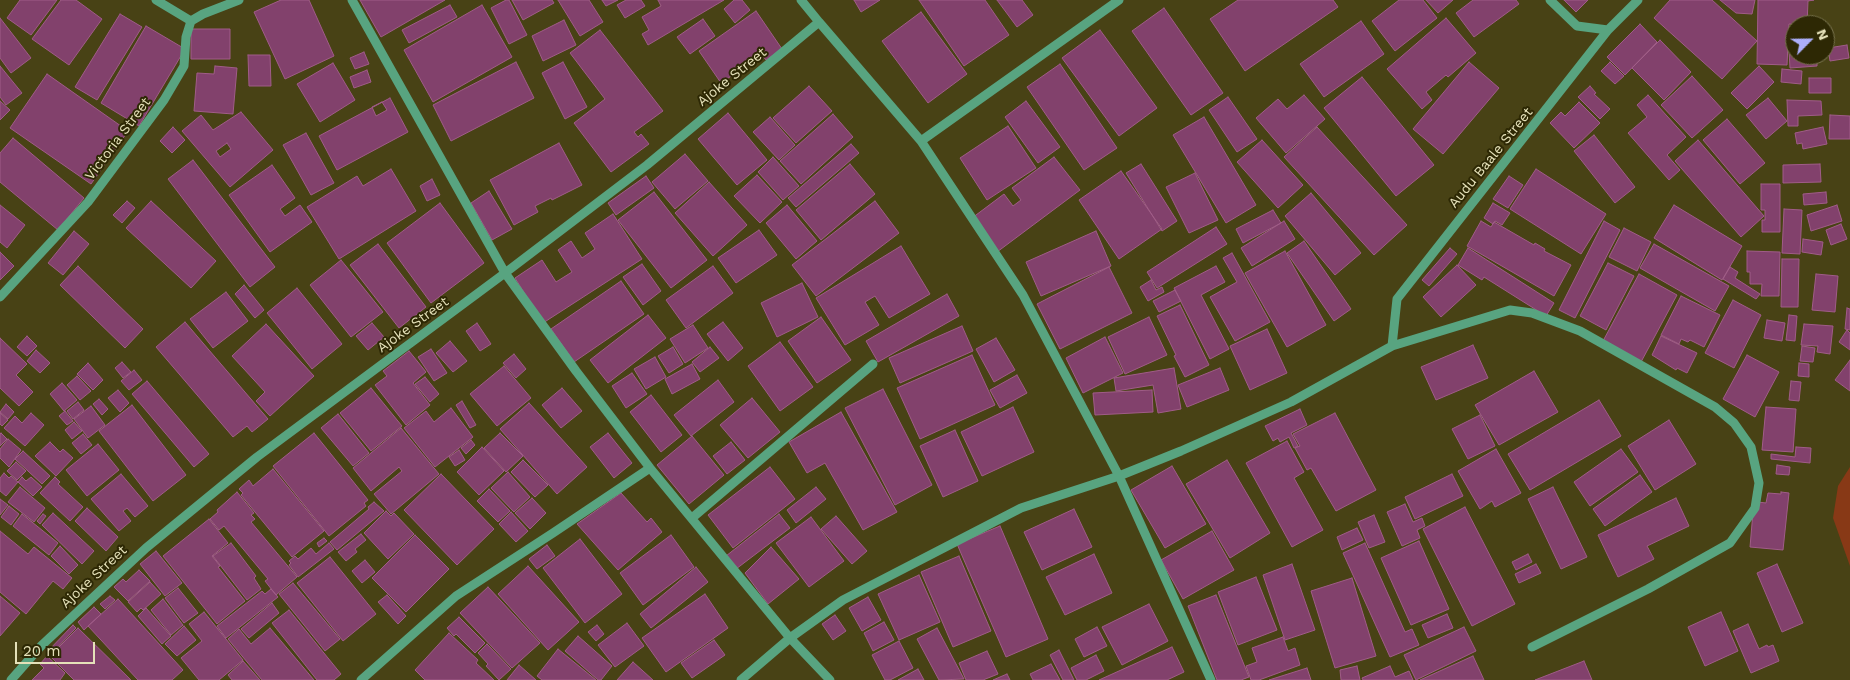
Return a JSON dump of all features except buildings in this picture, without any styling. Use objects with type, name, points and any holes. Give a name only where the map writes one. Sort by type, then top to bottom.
[{"type":"street","points":[[156,0],[192,21],[203,14],[239,0]]},
{"type":"street","points":[[352,0],[506,274],[576,371],[650,468],[790,638],[830,680]]},
{"type":"street","points":[[801,0],[920,141],[1023,295],[1119,476],[1211,680]]},
{"type":"street","points":[[920,141],[1119,0]]},
{"type":"street","points":[[1550,0],[1577,26],[1608,30]]},
{"type":"street","name":"Audu Baale Street","points":[[1392,346],[1398,299],[1608,30],[1638,0]]},
{"type":"street","name":"Victoria Street","points":[[0,297],[88,202],[164,100],[184,66],[186,37],[192,21]]},
{"type":"street","name":"Ajoke Street","points":[[11,680],[42,645],[146,548],[250,463],[506,274],[647,165],[819,22]]},
{"type":"street","points":[[741,680],[790,638],[843,600],[1021,508],[1119,476],[1180,451],[1291,402],[1392,346],[1510,310],[1532,313],[1580,331],[1715,407],[1734,423],[1752,447],[1759,483],[1756,508],[1730,543],[1532,648]]},
{"type":"street","points":[[692,518],[873,364]]},
{"type":"street","points":[[361,680],[456,596],[554,534],[650,468]]},
{"type":"shaded area","points":[[1850,467],[1850,566],[1833,518],[1838,486]]}]
